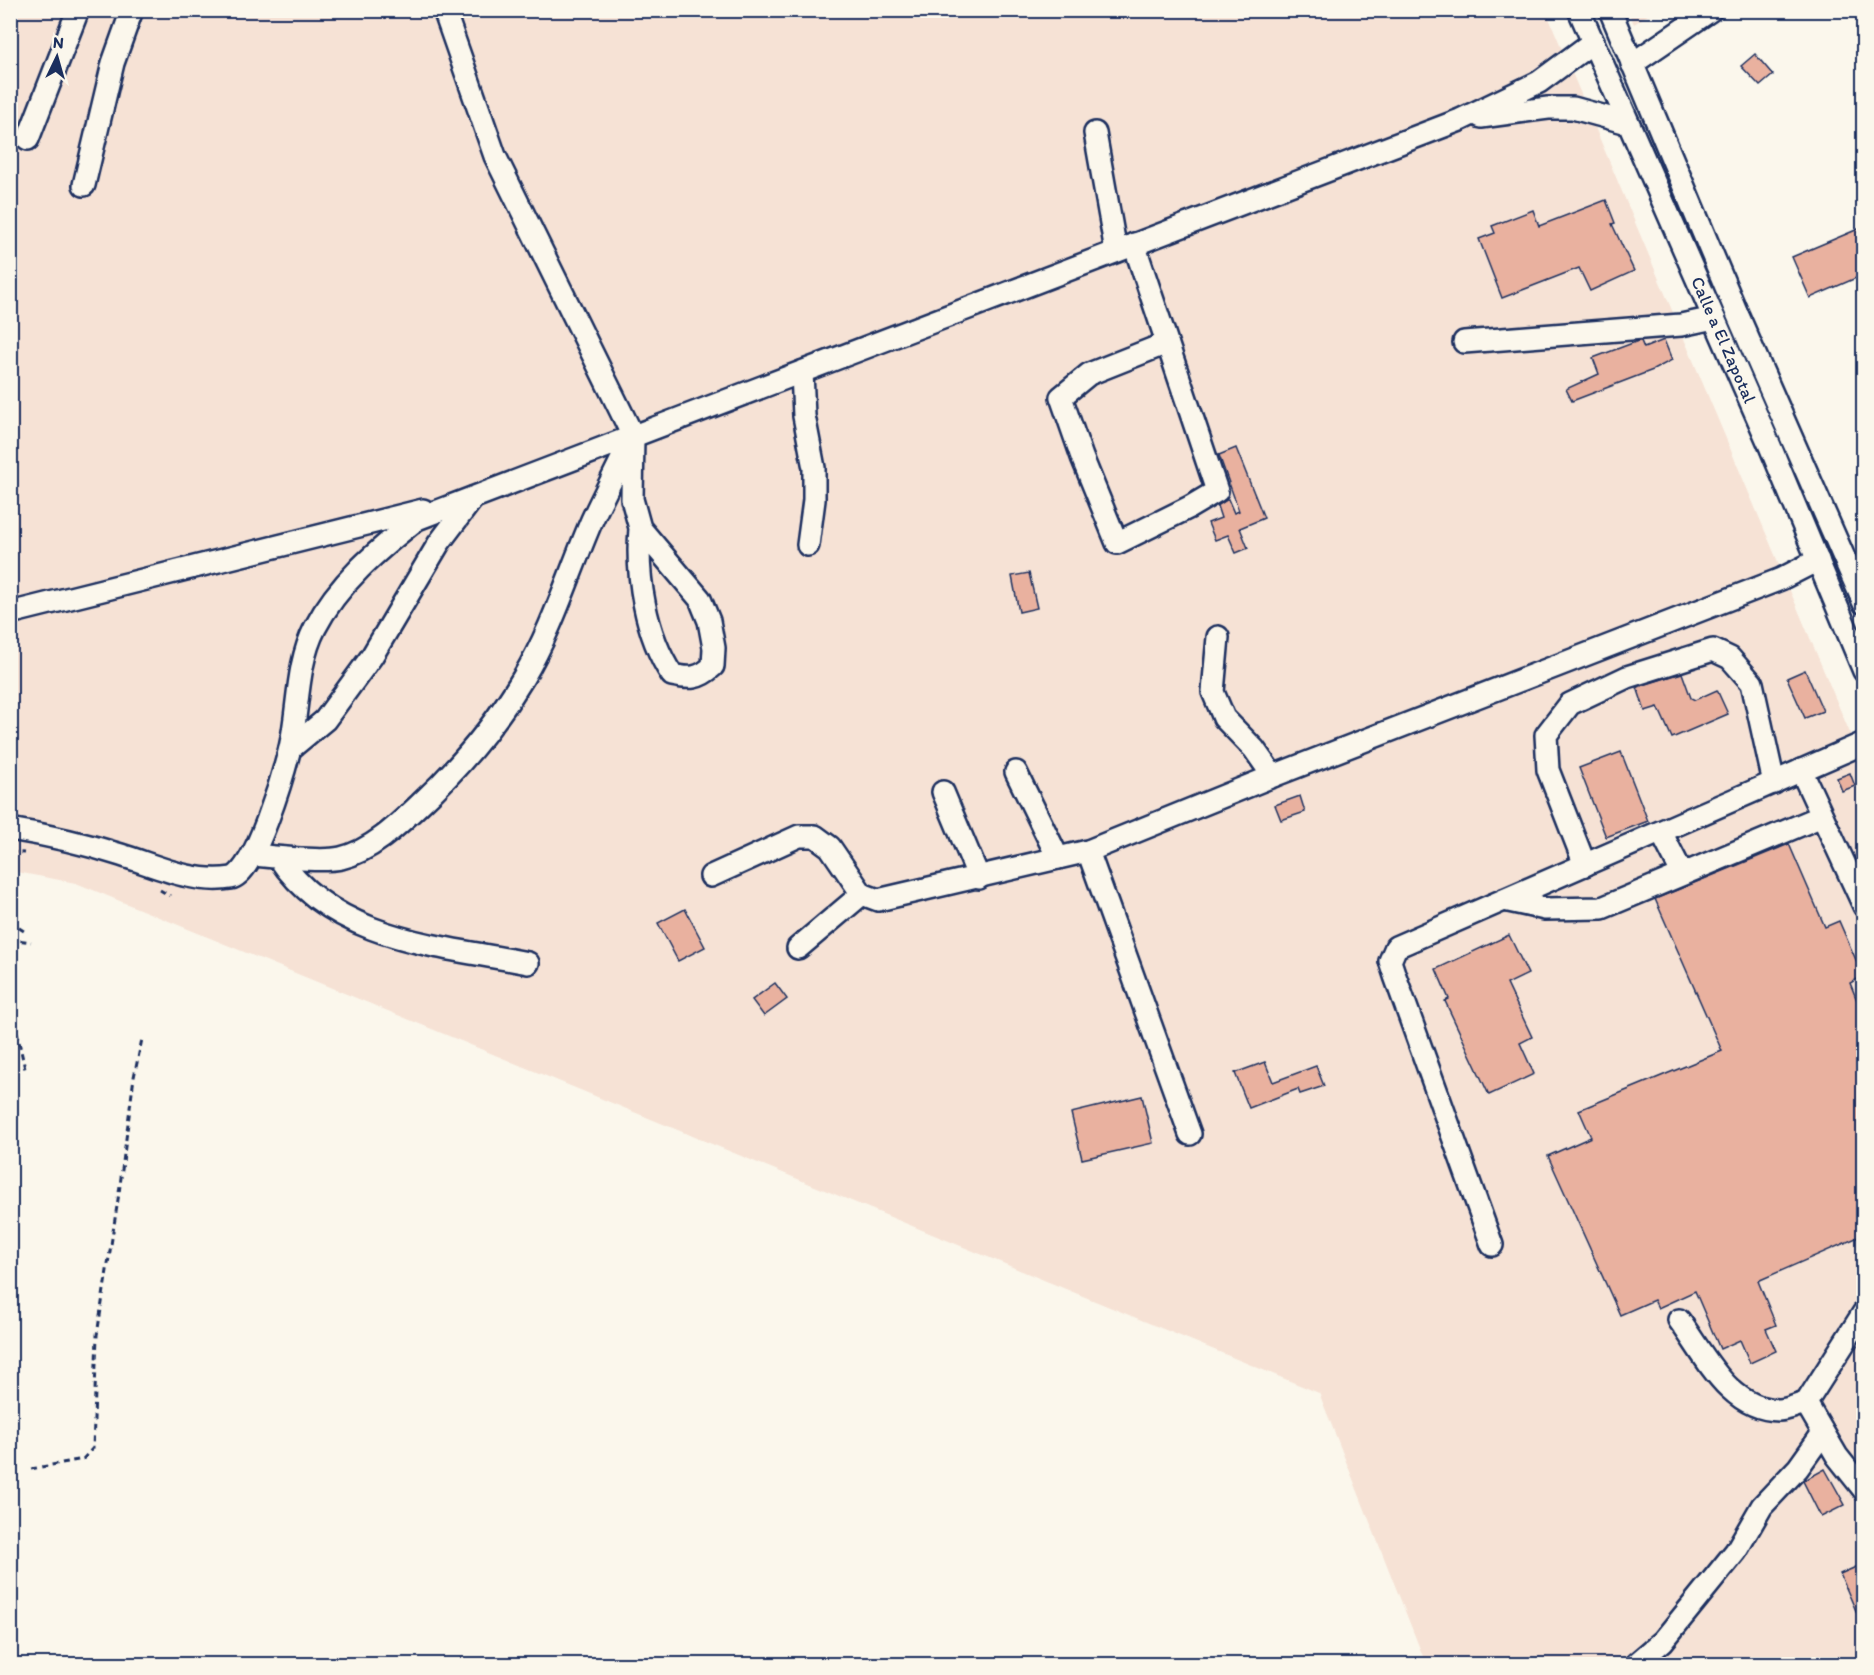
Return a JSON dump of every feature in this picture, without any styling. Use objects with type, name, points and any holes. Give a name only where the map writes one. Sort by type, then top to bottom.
[{"type":"street","points":[[28,139],[78,10]]},
{"type":"street","points":[[84,185],[113,63],[132,10]]},
{"type":"street","points":[[444,10],[495,156],[633,436],[632,500],[640,528],[640,571],[649,626],[659,656],[672,675],[689,679],[702,676],[713,666],[714,648],[709,621],[700,599],[640,528]]},
{"type":"street","name":"Calle a El Zapotal","points":[[1579,10],[1818,560],[1863,671]]},
{"type":"street","name":"Calle a El Zapotal","points":[[1610,10],[1736,311],[1863,603]]},
{"type":"street","points":[[1632,64],[1711,10]]},
{"type":"street","points":[[10,829],[120,854],[176,874],[205,879],[234,878],[241,874],[254,855],[290,749],[304,662],[314,629],[342,587],[375,552],[417,519],[1460,120],[1539,82],[1593,42]]},
{"type":"street","points":[[1460,120],[1548,108],[1593,112],[1628,123]]},
{"type":"street","points":[[1095,133],[1125,248],[1167,343],[1217,491],[1117,543],[1082,457],[1061,397],[1089,374],[1167,343]]},
{"type":"street","points":[[1464,342],[1681,325],[1714,318]]},
{"type":"street","points":[[802,372],[804,416],[814,468],[814,500],[808,545]]},
{"type":"street","points":[[254,855],[279,858],[339,859],[361,850],[392,831],[481,740],[524,678],[560,605],[592,521],[633,436]]},
{"type":"street","points":[[10,613],[473,498]]},
{"type":"street","points":[[290,749],[325,720],[372,656],[439,543],[473,498]]},
{"type":"street","points":[[711,876],[798,836],[815,836],[830,847],[862,894],[878,900],[1088,852],[1273,776],[1781,579],[1818,560]]},
{"type":"street","points":[[1218,637],[1213,692],[1224,718],[1254,749],[1273,776]]},
{"type":"street","points":[[1585,865],[1548,770],[1546,735],[1570,704],[1627,677],[1713,650],[1730,658],[1752,683],[1774,783]]},
{"type":"street","points":[[1492,1245],[1390,961],[1396,947],[1863,743]]},
{"type":"street","points":[[1802,770],[1863,906]]},
{"type":"street","points":[[1016,772],[1058,858]]},
{"type":"street","points":[[943,792],[979,878]]},
{"type":"street","points":[[1504,900],[1545,909],[1602,908],[1822,816]]},
{"type":"street","points":[[1661,832],[1682,873]]},
{"type":"street","points":[[1088,852],[1190,1134]]},
{"type":"street","points":[[279,858],[290,875],[322,904],[357,922],[402,940],[528,963]]},
{"type":"street","points":[[798,948],[862,894]]},
{"type":"street","points":[[1679,1320],[1732,1393],[1754,1406],[1779,1410],[1806,1403],[1863,1312]]},
{"type":"street","points":[[1806,1403],[1837,1456],[1863,1490]]},
{"type":"street","points":[[1636,1665],[1664,1641],[1730,1559],[1762,1506],[1798,1468],[1823,1433]]},
{"type":"path","points":[[10,922],[27,933]]},
{"type":"path","points":[[10,939],[31,942]]},
{"type":"path","points":[[10,1001],[25,1069]]},
{"type":"path","points":[[31,1469],[83,1459],[93,1448],[97,1335],[134,1077],[142,1039]]},
{"type":"shaded area","points":[[10,11],[1546,11],[1863,764],[1863,1664],[1426,1664],[1319,1393],[76,883],[11,871]]},
{"type":"shaded area","points":[[1628,11],[1654,11],[1634,24]]},
{"type":"building","points":[[1755,54],[1773,75],[1760,86],[1741,66]]},
{"type":"building","points":[[1606,200],[1615,223],[1612,224],[1634,271],[1590,291],[1579,268],[1502,298],[1479,239],[1495,233],[1492,226],[1533,210],[1539,226]]},
{"type":"building","points":[[1863,227],[1863,275],[1810,298],[1792,257]]},
{"type":"building","points":[[1664,340],[1672,360],[1653,370],[1572,401],[1566,389],[1599,374],[1593,358],[1638,341],[1641,341],[1644,348]]},
{"type":"building","points":[[1236,448],[1264,518],[1240,528],[1248,548],[1236,553],[1228,535],[1215,540],[1208,523],[1221,518],[1217,506],[1228,499],[1234,513],[1239,511],[1219,455]]},
{"type":"building","points":[[1029,573],[1037,608],[1019,612],[1012,576]]},
{"type":"building","points":[[1805,670],[1823,711],[1805,718],[1787,678]]},
{"type":"building","points":[[1682,673],[1691,698],[1695,700],[1717,690],[1728,714],[1672,738],[1658,707],[1645,711],[1637,687]]},
{"type":"building","points":[[1621,752],[1648,821],[1606,837],[1579,768]]},
{"type":"building","points":[[1850,773],[1855,786],[1842,791],[1837,778]]},
{"type":"building","points":[[1300,796],[1305,812],[1281,820],[1275,805]]},
{"type":"building","points":[[1789,844],[1825,927],[1839,921],[1863,976],[1850,983],[1863,1015],[1863,1235],[1758,1281],[1776,1325],[1766,1329],[1776,1351],[1750,1363],[1740,1340],[1720,1349],[1695,1291],[1658,1308],[1654,1300],[1620,1315],[1548,1156],[1591,1137],[1579,1110],[1722,1051],[1655,899]]},
{"type":"building","points":[[685,909],[705,947],[678,961],[658,923]]},
{"type":"building","points":[[1509,935],[1528,974],[1507,984],[1532,1037],[1520,1043],[1534,1074],[1489,1095],[1445,1001],[1449,999],[1436,969]]},
{"type":"building","points":[[775,983],[787,999],[764,1016],[752,1000]]},
{"type":"building","points":[[1265,1062],[1273,1082],[1316,1066],[1324,1086],[1300,1094],[1298,1089],[1249,1108],[1235,1073]]},
{"type":"building","points":[[1142,1096],[1153,1143],[1082,1159],[1071,1113]]},
{"type":"building","points":[[1825,1469],[1845,1505],[1821,1517],[1803,1481]]},
{"type":"building","points":[[1863,1564],[1863,1627],[1840,1574]]}]
